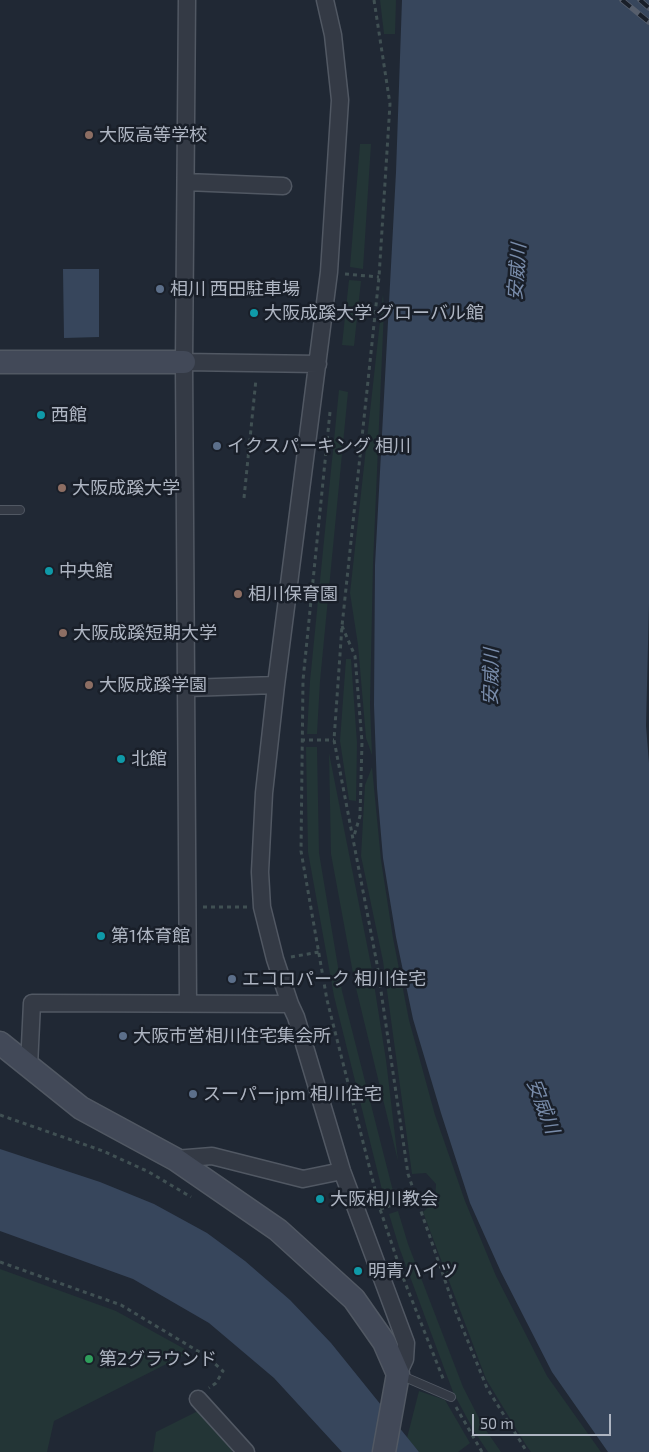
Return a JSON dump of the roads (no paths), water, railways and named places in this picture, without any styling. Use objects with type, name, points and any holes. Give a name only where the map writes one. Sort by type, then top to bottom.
[{"type":"street","points":[[187,0],[184,362],[188,1002]]},
{"type":"street","points":[[325,0],[333,35],[340,100],[329,272],[276,685],[264,793],[260,872],[262,907],[275,959],[296,1017],[342,1170],[406,1343],[405,1359],[398,1374],[391,1403],[384,1452]]},
{"type":"street","points":[[186,182],[283,186]]},
{"type":"street","points":[[0,362],[318,364]]},
{"type":"street","points":[[187,688],[276,685]]},
{"type":"street","points":[[29,1066],[32,1002],[290,1004]]},
{"type":"street","points":[[0,1042],[81,1108],[175,1160],[278,1230],[354,1298],[384,1342],[398,1374]]},
{"type":"street","points":[[175,1160],[212,1156],[303,1179],[342,1170]]},
{"type":"street","points":[[198,1399],[246,1452]]},
{"type":"lane","points":[[0,510],[20,510]]},
{"type":"lane","points":[[398,1374],[451,1398]]},
{"type":"water","name":"安威川","points":[[402,0],[649,0],[649,604],[646,726],[649,763],[649,1452],[608,1452],[552,1372],[501,1272],[470,1203],[441,1113],[413,1019],[396,937],[383,858],[377,788],[374,705],[375,565],[396,172]]},
{"type":"water","points":[[63,269],[99,269],[99,337],[64,338]]},
{"type":"water","points":[[0,1149],[100,1182],[154,1204],[207,1233],[245,1261],[290,1300],[331,1343],[419,1452],[342,1452],[274,1378],[209,1323],[133,1279],[0,1231]]},
{"type":"railway","points":[[622,0],[649,22]]},
{"type":"railway","points":[[640,0],[649,8]]},
{"type":"place","name":"大阪高等学校","points":[[89,135]]},
{"type":"place","name":"相川 西田駐車場","points":[[160,289]]},
{"type":"place","name":"大阪成蹊大学 グローバル館","points":[[254,313]]},
{"type":"place","name":"西館","points":[[41,415]]},
{"type":"place","name":"イクスパーキング 相川","points":[[217,446]]},
{"type":"place","name":"大阪成蹊大学","points":[[62,488]]},
{"type":"place","name":"中央館","points":[[49,571]]},
{"type":"place","name":"相川保育園","points":[[238,594]]},
{"type":"place","name":"大阪成蹊短期大学","points":[[63,633]]},
{"type":"place","name":"大阪成蹊学園","points":[[89,685]]},
{"type":"place","name":"北館","points":[[121,759]]},
{"type":"place","name":"第1体育館","points":[[101,936]]},
{"type":"place","name":"エコロパーク 相川住宅","points":[[232,979]]},
{"type":"place","name":"大阪市営相川住宅集会所","points":[[123,1036]]},
{"type":"place","name":"スーパーjpm 相川住宅","points":[[193,1094]]},
{"type":"place","name":"大阪相川教会","points":[[320,1199]]},
{"type":"place","name":"明青ハイツ","points":[[358,1271]]},
{"type":"place","name":"第2グラウンド","points":[[89,1359]]}]
